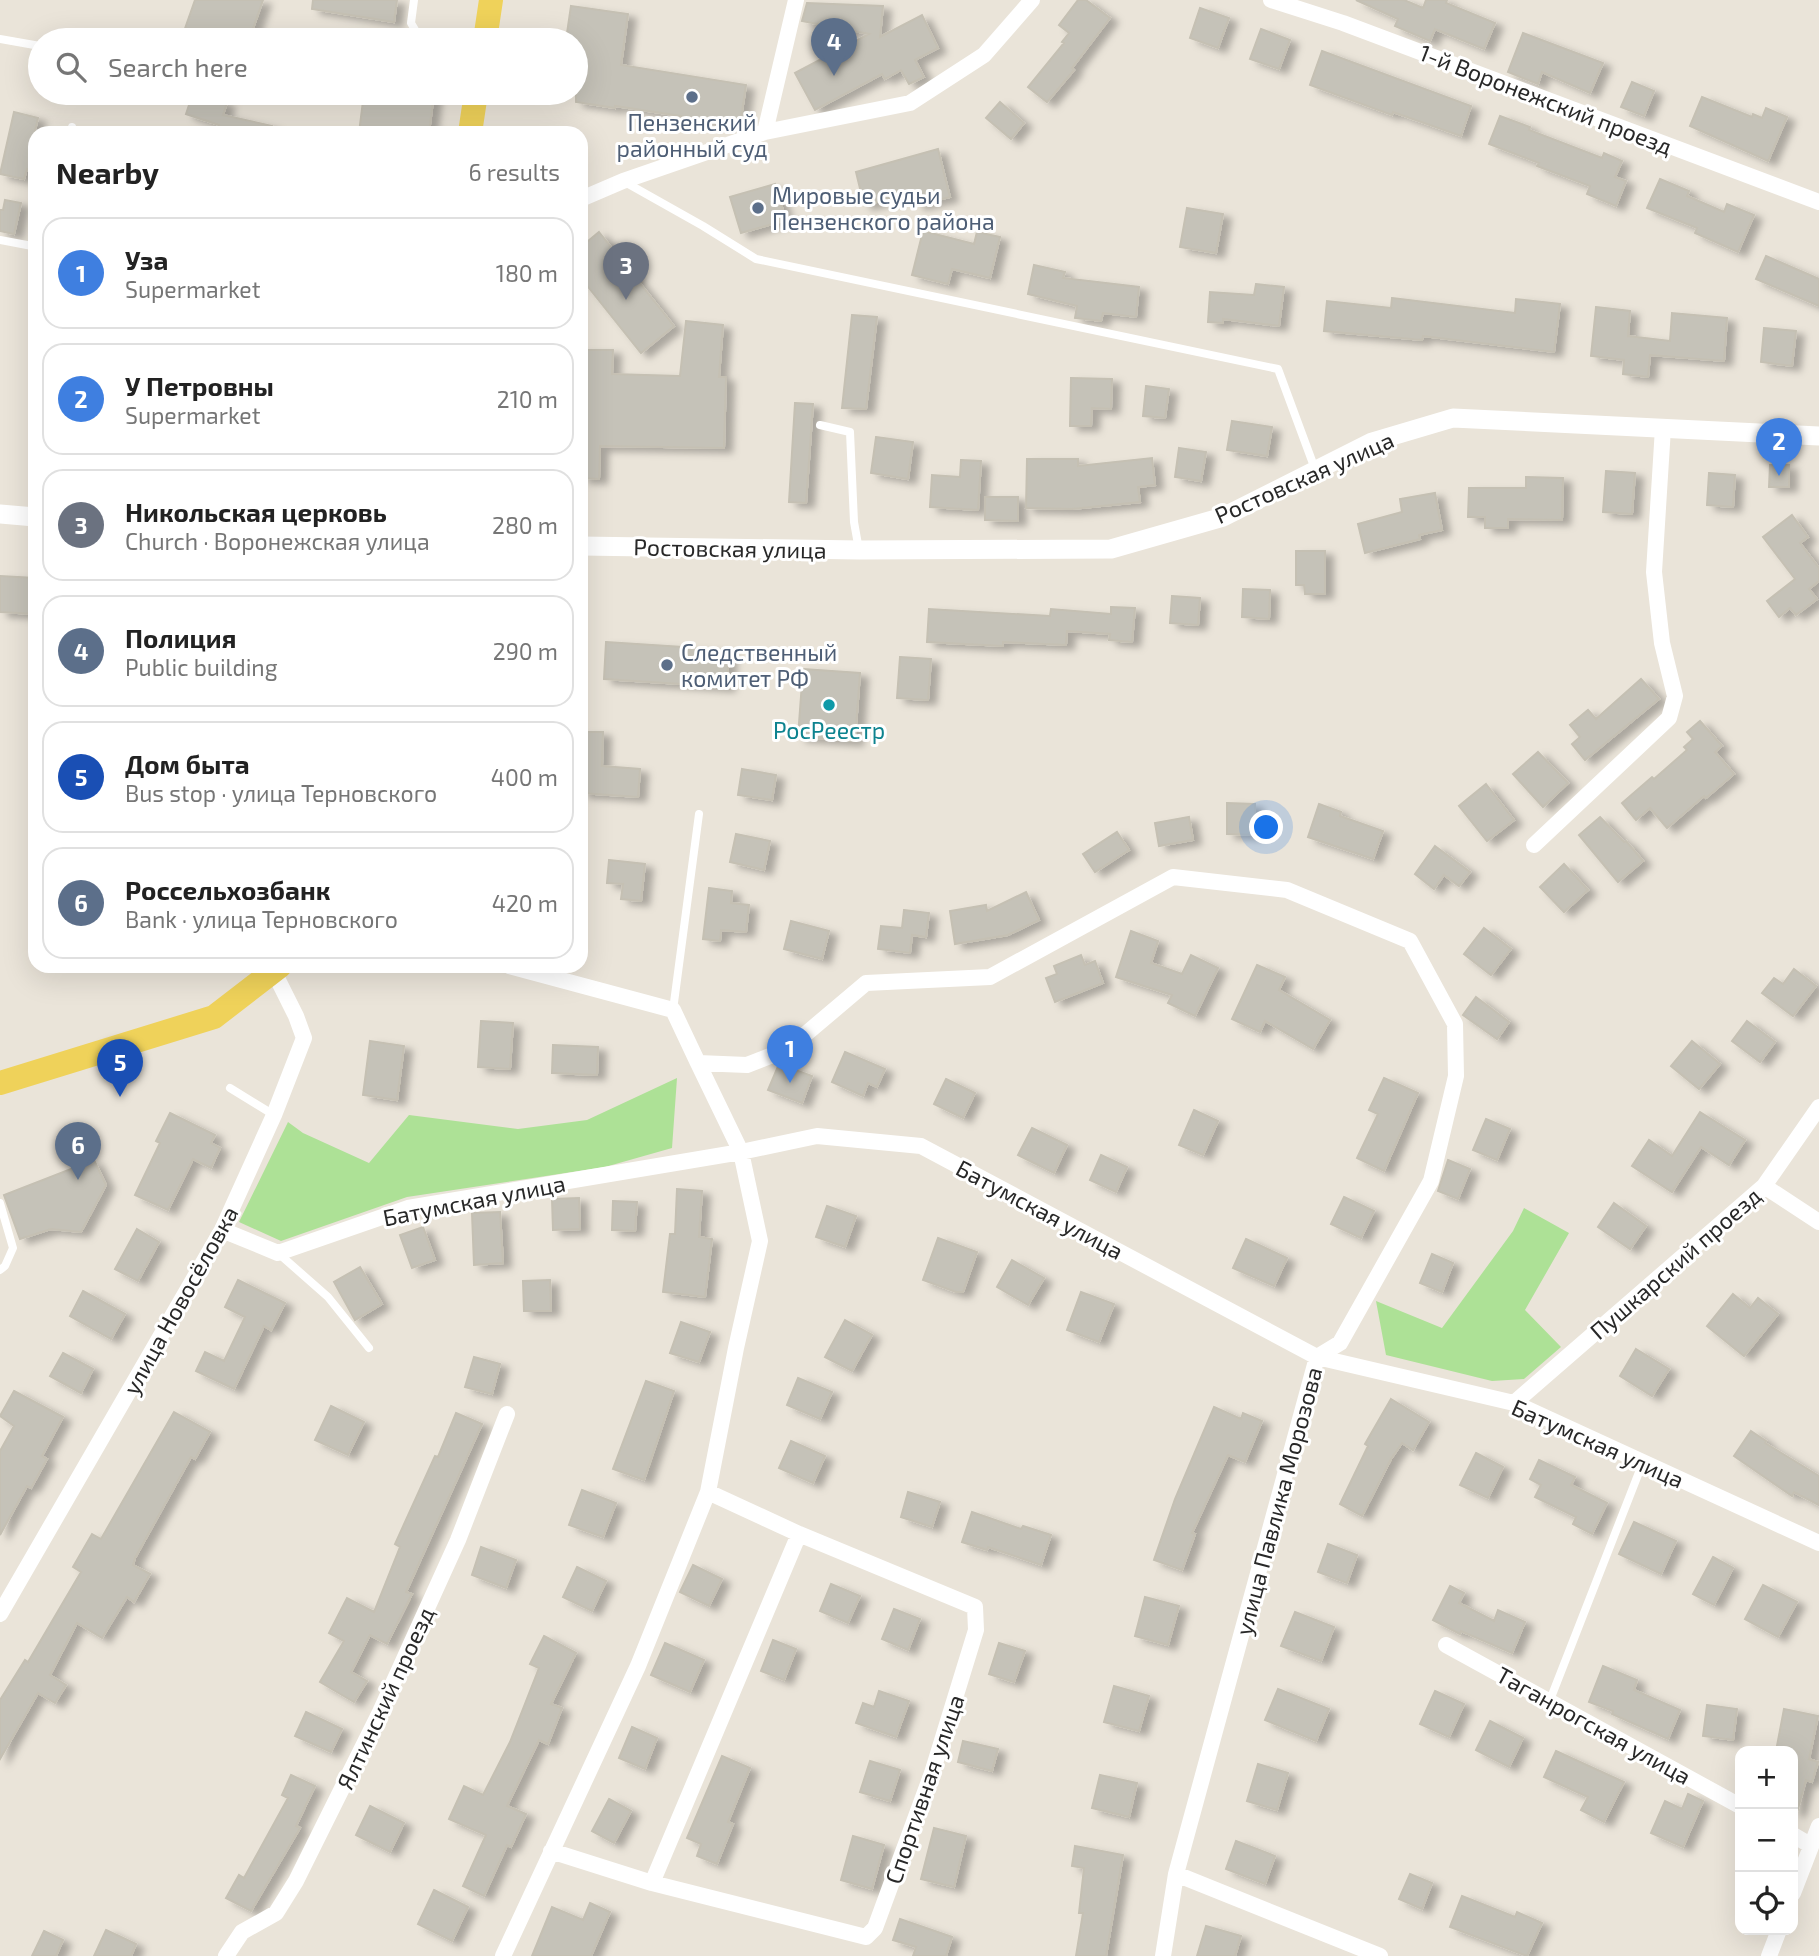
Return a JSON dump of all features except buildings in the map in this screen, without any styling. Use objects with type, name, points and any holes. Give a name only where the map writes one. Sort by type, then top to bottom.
[{"type":"main road","points":[[487,28],[491,0]]},
{"type":"main road","points":[[471,126],[475,105]]},
{"type":"main road","points":[[0,1083],[214,1017],[272,973]]},
{"type":"street","points":[[765,132],[796,0]]},
{"type":"street","points":[[588,196],[623,181],[765,132],[911,103],[984,55],[1032,0]]},
{"type":"street","name":"1-й Воронежский проезд","points":[[1271,0],[1343,23],[1819,202]]},
{"type":"street","name":"Ростовская улица","points":[[588,546],[859,550],[1111,549],[1223,517],[1372,442],[1453,418],[1819,436]]},
{"type":"street","points":[[1534,845],[1669,718],[1675,696],[1662,643],[1654,572],[1663,428]]},
{"type":"street","points":[[0,514],[28,516]]},
{"type":"street","name":"улица Павлика Морозова","points":[[698,1063],[747,1065],[788,1049],[866,983],[990,977],[1173,877],[1287,890],[1410,941],[1455,1024],[1456,1076],[1431,1181],[1340,1343],[1317,1357],[1176,1874],[1163,1956]]},
{"type":"street","name":"улица Новосёловка","points":[[0,1615],[222,1230],[274,1115],[303,1038],[279,973]]},
{"type":"street","points":[[503,1956],[638,1666],[708,1492],[760,1241],[741,1152],[673,1010],[535,973]]},
{"type":"street","name":"Пушкарский проезд","points":[[1514,1403],[1764,1186],[1819,1107]]},
{"type":"street","name":"Батумская улица","points":[[278,1253],[408,1208],[741,1152],[817,1136],[921,1146],[1317,1357],[1514,1403],[1819,1544]]},
{"type":"street","points":[[1764,1186],[1819,1222]]},
{"type":"street","points":[[222,1230],[278,1253]]},
{"type":"street","name":"Ялтинский проезд","points":[[226,1956],[242,1932],[276,1913],[296,1881],[380,1712],[458,1540],[507,1414]]},
{"type":"street","name":"Спортивная улица","points":[[551,1851],[652,1883],[866,1937],[875,1928],[932,1773],[976,1630],[975,1607],[799,1534],[708,1492]]},
{"type":"street","points":[[652,1883],[799,1534]]},
{"type":"street","name":"Таганрогская улица","points":[[1446,1645],[1735,1803]]},
{"type":"street","points":[[1798,1880],[1819,1826]]},
{"type":"street","points":[[1798,1838],[1811,1845]]},
{"type":"street","points":[[1176,1874],[1380,1956]]},
{"type":"street","points":[[1769,1956],[1777,1935]]},
{"type":"lane","points":[[414,0],[411,23],[414,28]]},
{"type":"lane","points":[[0,39],[28,44]]},
{"type":"lane","points":[[623,181],[756,259],[1278,369],[1315,469]]},
{"type":"lane","points":[[0,240],[28,245]]},
{"type":"lane","points":[[820,425],[850,432],[854,522],[859,550]]},
{"type":"lane","points":[[673,1010],[699,814]]},
{"type":"lane","points":[[230,1088],[274,1115]]},
{"type":"lane","points":[[0,1203],[13,1248],[5,1266],[0,1270]]},
{"type":"lane","points":[[278,1253],[328,1297],[369,1348]]},
{"type":"lane","points":[[1550,1700],[1643,1462]]},
{"type":"green space","points":[[677,1078],[672,1148],[605,1167],[407,1197],[281,1241],[239,1222],[288,1122],[303,1133],[369,1163],[409,1115],[518,1129],[587,1120]]},
{"type":"green space","points":[[1524,1208],[1569,1233],[1525,1310],[1561,1347],[1524,1379],[1492,1381],[1386,1355],[1376,1301],[1442,1328],[1513,1231]]},
{"type":"place","name":"Полиция","points":[[834,76]]},
{"type":"place","name":"Пензенский районный суд","points":[[692,97]]},
{"type":"place","name":"Мировые судьи Пензенского района","points":[[758,208]]},
{"type":"place","name":"Никольская церковь","points":[[626,300]]},
{"type":"place","name":"У Петровны","points":[[1779,476]]},
{"type":"place","name":"Следственный комитет РФ","points":[[667,665]]},
{"type":"place","name":"РосРеестр","points":[[829,705]]},
{"type":"place","name":"Уза","points":[[790,1083]]},
{"type":"place","name":"Дом быта","points":[[120,1097]]},
{"type":"place","name":"Россельхозбанк","points":[[78,1180]]}]
